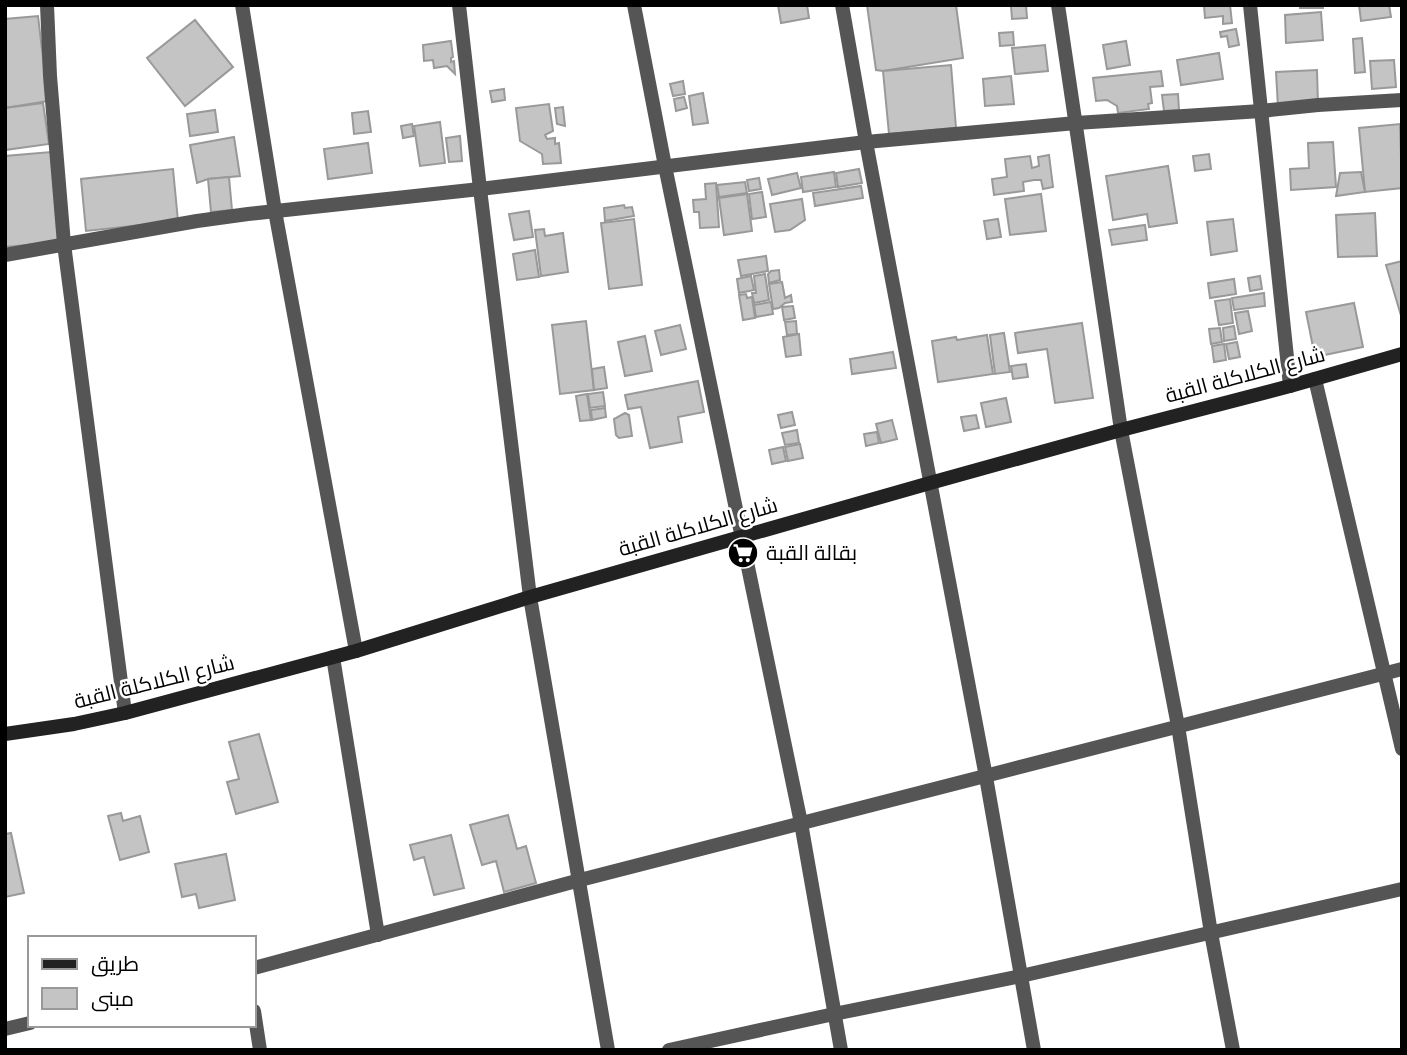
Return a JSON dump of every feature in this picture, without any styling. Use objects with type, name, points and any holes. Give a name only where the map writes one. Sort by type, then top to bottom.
[{"type":"street","points":[[47,5],[64,244],[125,713]]},
{"type":"street","points":[[242,5],[275,211],[356,651]]},
{"type":"street","points":[[459,5],[530,597],[608,1050]]},
{"type":"street","points":[[634,5],[801,823],[841,1050]]},
{"type":"street","points":[[842,5],[986,777],[1034,1050]]},
{"type":"street","points":[[1058,5],[1121,430],[1178,726],[1211,933],[1233,1050]]},
{"type":"street","points":[[1250,5],[1290,386]]},
{"type":"street","points":[[5,255],[197,221],[866,142],[1076,123],[1402,100]]},
{"type":"street","name":"شارع الكلاكلة القبة","points":[[5,734],[125,713],[334,657],[530,597],[930,483],[1402,354]]},
{"type":"street","points":[[1315,379],[1402,749]]},
{"type":"street","points":[[334,657],[378,935]]},
{"type":"street","points":[[256,967],[580,880],[1402,669]]},
{"type":"street","points":[[669,1050],[1021,976],[1402,889]]},
{"type":"street","points":[[5,1029],[28,1023]]},
{"type":"street","points":[[256,1024],[260,1050]]},
{"type":"building","points":[[778,5],[807,5],[809,18],[781,23]]},
{"type":"building","points":[[867,5],[956,5],[963,58],[876,70]]},
{"type":"building","points":[[1026,5],[1027,18],[1012,19],[1011,6]]},
{"type":"building","points":[[1204,5],[1230,5],[1232,23],[1223,24],[1223,16],[1205,18]]},
{"type":"building","points":[[1300,5],[1323,5],[1323,8],[1300,8]]},
{"type":"building","points":[[1359,5],[1389,5],[1391,17],[1361,21]]},
{"type":"building","points":[[1321,12],[1323,40],[1286,43],[1285,15]]},
{"type":"building","points":[[38,16],[48,101],[5,108],[5,19]]},
{"type":"building","points":[[195,20],[233,67],[185,106],[147,58]]},
{"type":"building","points":[[1236,29],[1239,45],[1229,47],[1227,36],[1221,37],[1220,32]]},
{"type":"building","points":[[1013,32],[1014,45],[1000,46],[999,33]]},
{"type":"building","points":[[1362,38],[1365,72],[1355,73],[1353,39]]},
{"type":"building","points":[[451,41],[451,62],[454,61],[455,74],[447,66],[434,68],[433,60],[424,61],[423,45]]},
{"type":"building","points":[[1126,41],[1130,65],[1107,69],[1103,45]]},
{"type":"building","points":[[1045,45],[1048,71],[1015,74],[1012,48]]},
{"type":"building","points":[[1219,53],[1223,79],[1181,85],[1177,60]]},
{"type":"building","points":[[1394,60],[1396,87],[1372,89],[1370,61]]},
{"type":"building","points":[[951,65],[956,128],[889,134],[883,71]]},
{"type":"building","points":[[1317,70],[1318,105],[1278,107],[1276,72]]},
{"type":"building","points":[[1161,71],[1163,86],[1150,87],[1152,103],[1148,104],[1149,109],[1118,113],[1117,106],[1107,100],[1096,101],[1093,78]]},
{"type":"building","points":[[1011,76],[1014,104],[985,106],[983,79]]},
{"type":"building","points":[[683,81],[685,94],[673,96],[670,84]]},
{"type":"building","points":[[504,89],[505,100],[492,102],[490,91]]},
{"type":"building","points":[[703,93],[708,123],[693,125],[689,96]]},
{"type":"building","points":[[1178,94],[1179,110],[1164,111],[1162,95]]},
{"type":"building","points":[[684,97],[687,108],[676,111],[674,99]]},
{"type":"building","points":[[43,103],[49,144],[5,150],[5,108]]},
{"type":"building","points":[[549,104],[553,131],[545,135],[547,139],[555,138],[555,144],[559,143],[561,163],[543,164],[542,154],[520,141],[516,108]]},
{"type":"building","points":[[563,107],[565,126],[557,124],[555,108]]},
{"type":"building","points":[[215,110],[218,132],[190,136],[187,114]]},
{"type":"building","points":[[368,111],[371,132],[354,134],[352,113]]},
{"type":"building","points":[[440,122],[445,163],[420,166],[414,126]]},
{"type":"building","points":[[412,124],[414,136],[403,138],[401,126]]},
{"type":"building","points":[[1400,124],[1402,188],[1365,192],[1359,128]]},
{"type":"building","points":[[460,136],[462,161],[449,162],[446,138]]},
{"type":"building","points":[[234,137],[240,176],[208,179],[197,183],[190,145]]},
{"type":"building","points":[[1333,142],[1336,187],[1291,190],[1290,169],[1309,168],[1308,143]]},
{"type":"building","points":[[368,143],[372,173],[328,179],[324,149]]},
{"type":"building","points":[[51,152],[59,242],[5,247],[5,156]]},
{"type":"building","points":[[1209,154],[1211,169],[1195,171],[1193,156]]},
{"type":"building","points":[[1049,155],[1053,187],[1043,189],[1041,180],[1034,180],[1023,182],[1024,191],[994,195],[992,179],[1007,177],[1005,159],[1030,156],[1032,168],[1039,166],[1038,157]]},
{"type":"building","points":[[1168,166],[1177,223],[1149,227],[1147,214],[1113,220],[1106,176]]},
{"type":"building","points":[[173,169],[178,221],[86,231],[81,179]]},
{"type":"building","points":[[859,169],[862,183],[838,187],[836,173]]},
{"type":"building","points":[[834,172],[836,187],[803,192],[801,177]]},
{"type":"building","points":[[1361,172],[1365,192],[1336,196],[1340,173]]},
{"type":"building","points":[[797,173],[801,188],[772,195],[768,179]]},
{"type":"building","points":[[229,177],[232,210],[211,212],[208,179]]},
{"type":"building","points":[[759,178],[761,189],[749,191],[747,180]]},
{"type":"building","points":[[745,182],[747,193],[719,197],[717,185]]},
{"type":"building","points":[[716,183],[719,227],[700,228],[699,212],[694,212],[693,200],[706,199],[705,184]]},
{"type":"building","points":[[861,186],[863,198],[815,206],[813,193]]},
{"type":"building","points":[[762,192],[766,217],[752,219],[749,194]]},
{"type":"building","points":[[747,194],[752,231],[724,235],[719,198]]},
{"type":"building","points":[[1041,194],[1046,231],[1010,235],[1005,199]]},
{"type":"building","points":[[802,199],[805,220],[790,230],[775,232],[770,204]]},
{"type":"building","points":[[624,205],[625,208],[632,207],[634,216],[605,221],[604,208]]},
{"type":"building","points":[[529,211],[533,237],[514,240],[509,214]]},
{"type":"building","points":[[1375,213],[1377,256],[1338,257],[1336,215]]},
{"type":"building","points":[[634,219],[642,285],[609,289],[601,223]]},
{"type":"building","points":[[998,219],[1001,237],[987,239],[984,221]]},
{"type":"building","points":[[1233,219],[1237,251],[1211,255],[1207,222]]},
{"type":"building","points":[[1145,225],[1147,240],[1112,245],[1109,230]]},
{"type":"building","points":[[544,229],[545,236],[563,233],[568,272],[541,276],[535,230]]},
{"type":"building","points":[[535,250],[539,277],[517,280],[513,254]]},
{"type":"building","points":[[766,256],[768,271],[741,276],[738,260]]},
{"type":"building","points":[[1402,261],[1402,319],[1386,265]]},
{"type":"building","points":[[779,270],[780,280],[769,283],[768,274]]},
{"type":"building","points":[[765,274],[769,300],[754,303],[754,276]]},
{"type":"building","points":[[751,276],[754,290],[739,293],[737,279]]},
{"type":"building","points":[[1260,276],[1262,289],[1250,291],[1248,278]]},
{"type":"building","points":[[1234,279],[1236,294],[1210,298],[1208,283]]},
{"type":"building","points":[[782,282],[785,298],[791,295],[792,302],[773,309],[769,284]]},
{"type":"building","points":[[1264,293],[1265,306],[1234,310],[1232,298]]},
{"type":"building","points":[[746,294],[747,298],[752,297],[755,318],[743,320],[739,295]]},
{"type":"building","points":[[1230,299],[1233,323],[1219,325],[1215,301]]},
{"type":"building","points":[[771,302],[773,314],[756,317],[754,305]]},
{"type":"building","points":[[1354,303],[1363,347],[1315,357],[1306,312]]},
{"type":"building","points":[[793,306],[795,318],[784,320],[782,307]]},
{"type":"building","points":[[1248,311],[1252,331],[1239,334],[1235,313]]},
{"type":"building","points":[[586,321],[594,390],[560,394],[552,325]]},
{"type":"building","points":[[796,321],[797,334],[787,335],[785,322]]},
{"type":"building","points":[[1082,323],[1093,398],[1055,403],[1047,349],[1018,353],[1015,333]]},
{"type":"building","points":[[680,325],[686,349],[661,355],[655,331]]},
{"type":"building","points":[[1234,326],[1236,339],[1224,341],[1223,328]]},
{"type":"building","points":[[1220,328],[1222,342],[1211,344],[1209,329]]},
{"type":"building","points":[[1004,333],[1010,372],[995,374],[990,335]]},
{"type":"building","points":[[799,334],[801,355],[786,357],[783,337]]},
{"type":"building","points":[[987,335],[993,374],[938,382],[932,341]]},
{"type":"building","points":[[645,336],[652,371],[625,376],[618,342]]},
{"type":"building","points":[[1237,342],[1240,357],[1229,359],[1226,344]]},
{"type":"building","points":[[1224,344],[1226,360],[1214,362],[1212,346]]},
{"type":"building","points":[[893,352],[896,368],[852,374],[850,359]]},
{"type":"building","points":[[1026,364],[1028,377],[1013,379],[1011,366]]},
{"type":"building","points":[[604,367],[607,388],[594,390],[592,369]]},
{"type":"building","points":[[698,381],[704,412],[678,417],[682,442],[650,448],[641,407],[628,409],[625,395]]},
{"type":"building","points":[[603,392],[605,406],[590,408],[588,394]]},
{"type":"building","points":[[587,394],[591,420],[580,421],[576,396]]},
{"type":"building","points":[[1006,398],[1011,422],[986,427],[981,403]]},
{"type":"building","points":[[605,408],[606,417],[592,420],[591,410]]},
{"type":"building","points":[[792,412],[795,425],[781,428],[778,415]]},
{"type":"building","points":[[625,413],[629,415],[632,436],[619,438],[616,435],[614,419]]},
{"type":"building","points":[[976,415],[979,428],[964,431],[961,417]]},
{"type":"building","points":[[892,420],[897,439],[881,443],[876,424]]},
{"type":"building","points":[[797,430],[799,443],[785,445],[782,433]]},
{"type":"building","points":[[877,432],[879,443],[866,446],[864,434]]},
{"type":"building","points":[[800,444],[803,458],[788,461],[785,447]]},
{"type":"building","points":[[783,447],[786,461],[772,464],[769,450]]},
{"type":"building","points":[[259,734],[278,802],[236,814],[227,782],[239,779],[229,742]]},
{"type":"building","points":[[121,813],[123,821],[140,816],[149,852],[120,860],[108,816]]},
{"type":"building","points":[[508,815],[517,849],[526,846],[536,883],[504,892],[496,861],[482,865],[470,825]]},
{"type":"building","points":[[11,833],[24,893],[5,897],[5,834]]},
{"type":"building","points":[[451,835],[464,888],[434,895],[424,857],[414,860],[410,845]]},
{"type":"building","points":[[226,854],[235,900],[199,908],[196,894],[182,897],[175,864]]},
{"type":"place","name":"بقالة القبة","points":[[743,553]]}]
